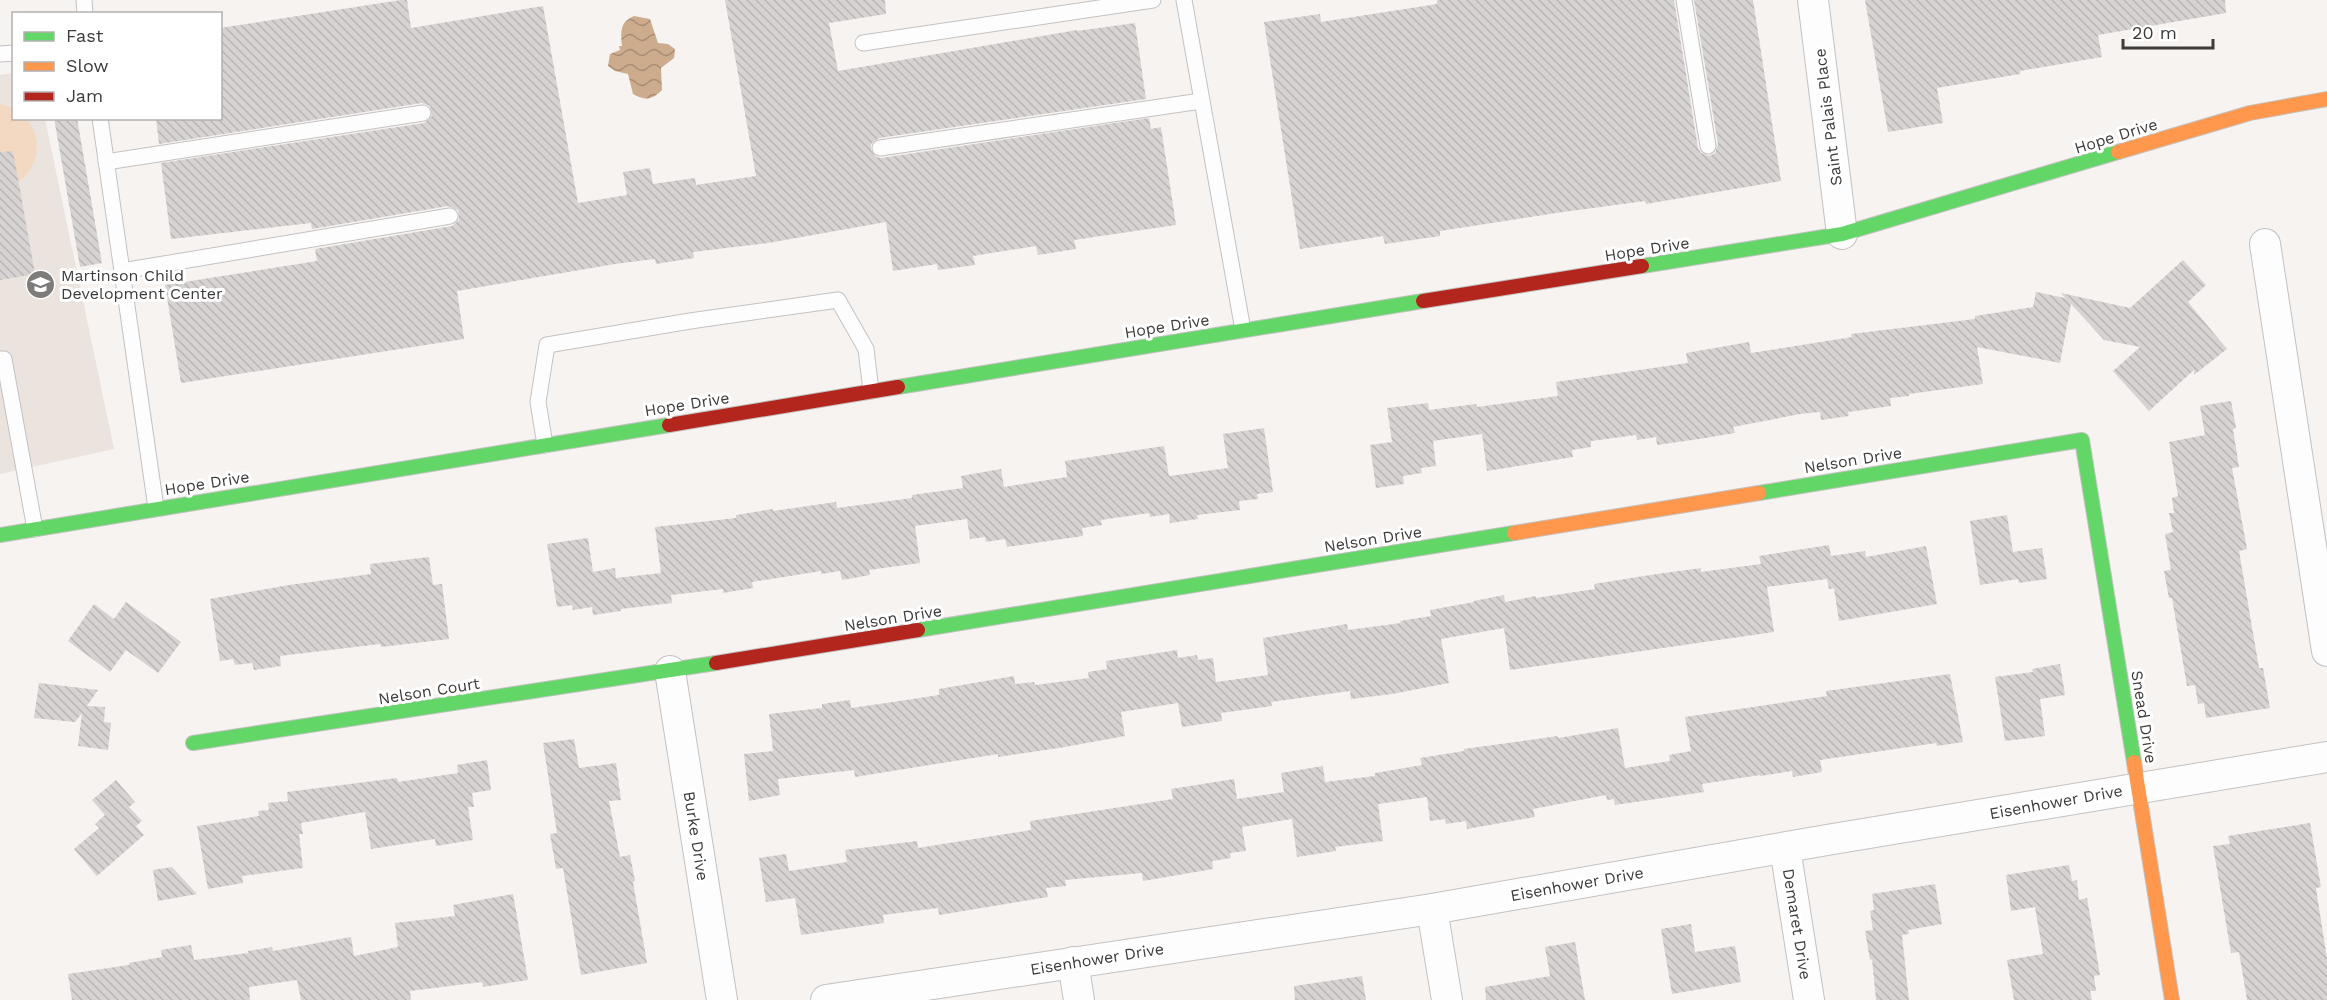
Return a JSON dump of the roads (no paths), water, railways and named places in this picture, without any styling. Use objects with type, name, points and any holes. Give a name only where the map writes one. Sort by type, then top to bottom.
[{"type":"street","name":"Saint Palais Place","points":[[1813,0],[1842,234]]},
{"type":"street","name":"Hope Drive","points":[[0,535],[545,444],[1842,234],[2250,113],[2327,99]]},
{"type":"street","points":[[2265,244],[2327,651]]},
{"type":"street","name":"Nelson Drive","points":[[670,671],[2082,440]]},
{"type":"street","name":"Snead Drive","points":[[2082,440],[2172,1000]]},
{"type":"street","name":"Nelson Court","points":[[194,743],[670,671]]},
{"type":"street","name":"Burke Drive","points":[[670,671],[722,1000]]},
{"type":"street","name":"Eisenhower Drive","points":[[826,1000],[1432,909],[2327,757]]},
{"type":"street","name":"Demaret Drive","points":[[1785,848],[1809,1000]]},
{"type":"street","points":[[1432,909],[1447,1000]]},
{"type":"street","points":[[1073,962],[1079,1000]]},
{"type":"lane","points":[[863,43],[1153,0]]},
{"type":"lane","points":[[1184,0],[1243,330]]},
{"type":"lane","points":[[1684,0],[1708,146]]},
{"type":"lane","points":[[880,148],[1201,101]]},
{"type":"lane","points":[[106,162],[423,113]]},
{"type":"lane","points":[[100,120],[156,508]]},
{"type":"lane","points":[[122,271],[450,216]]},
{"type":"lane","points":[[545,444],[538,402],[547,345],[690,321],[838,300],[866,349],[871,391]]},
{"type":"lane","points":[[0,359],[4,358],[35,529]]},
{"type":"water","points":[[634,16],[650,19],[658,43],[668,44],[675,49],[674,58],[661,68],[662,90],[648,98],[641,98],[633,94],[628,74],[615,71],[608,66],[610,54],[620,50],[619,46],[622,46],[623,25]]},
{"type":"place","name":"Martinson Child Development Center","points":[[40,284]]}]
